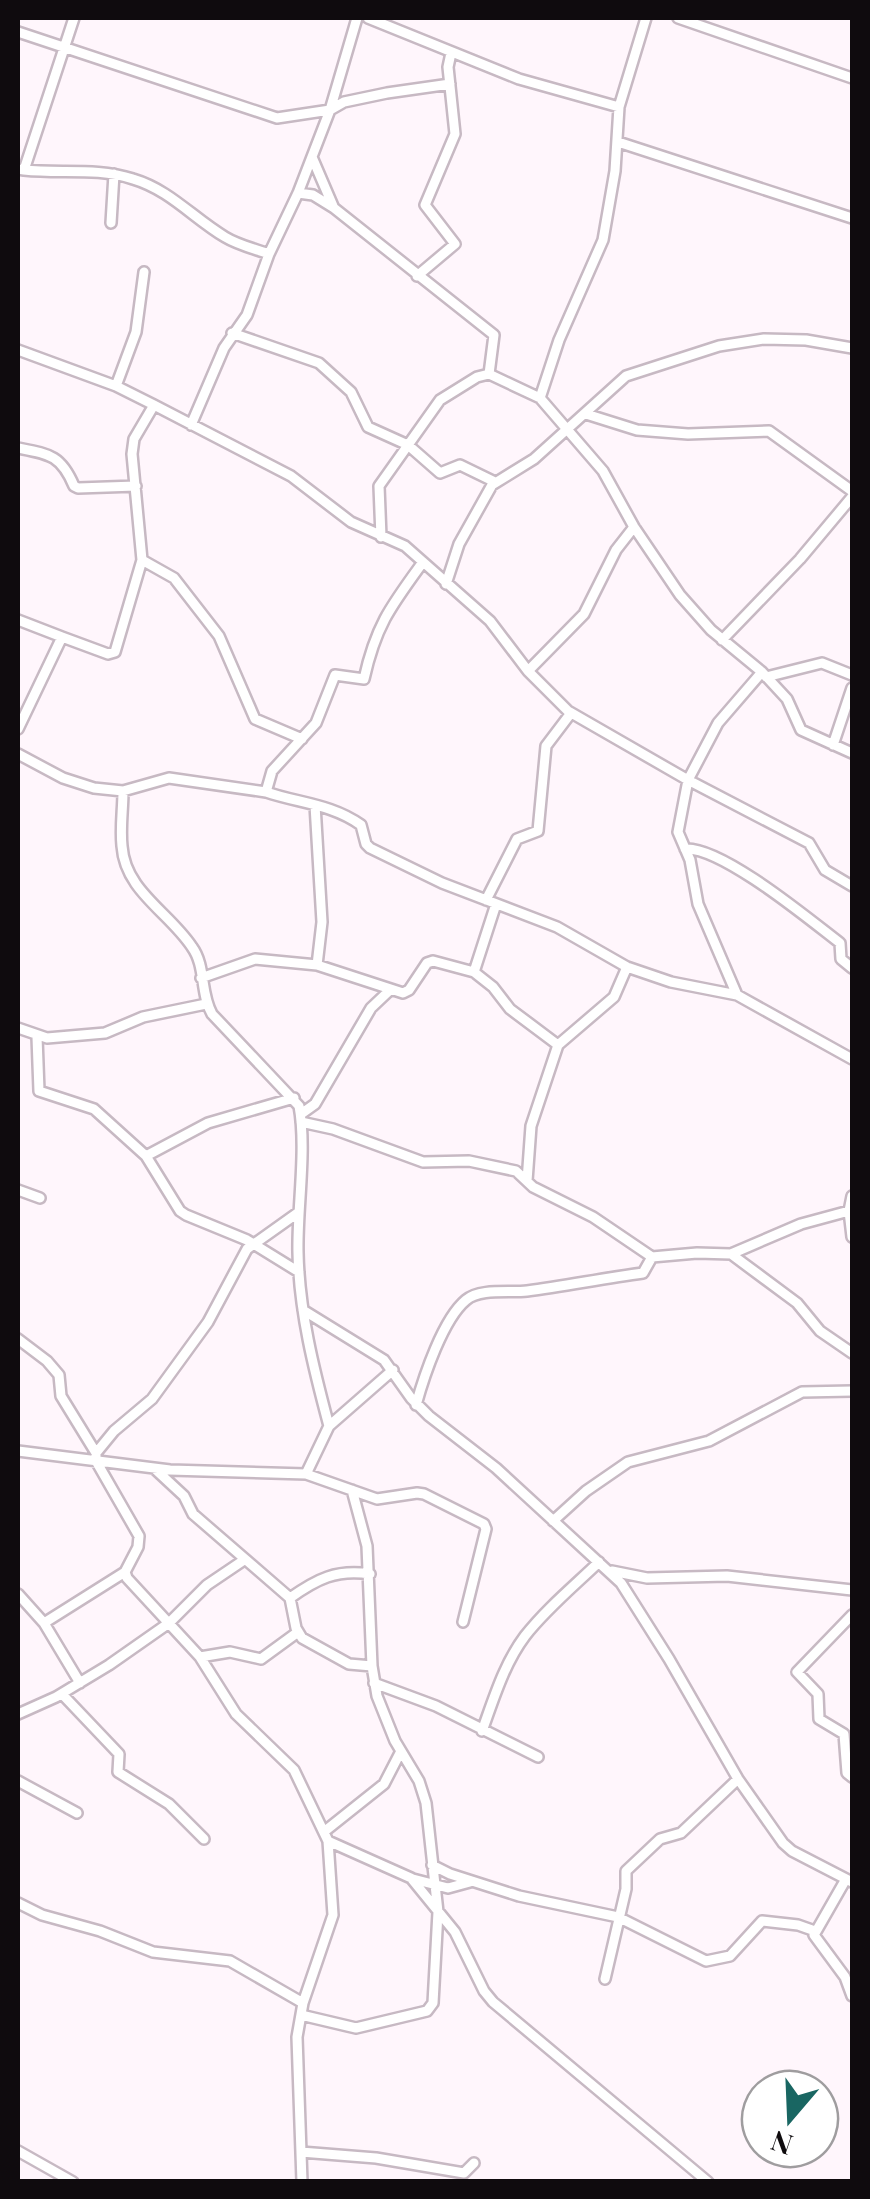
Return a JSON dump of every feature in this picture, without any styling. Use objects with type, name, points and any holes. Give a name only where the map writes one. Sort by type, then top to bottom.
[{"type":"street","points":[[74,18],[21,170],[54,173],[81,169],[114,174],[159,189],[224,237],[269,254]]},
{"type":"street","points":[[191,425],[232,333],[253,302],[269,254],[298,194],[330,110],[358,18]]},
{"type":"street","points":[[368,18],[519,79],[619,108]]},
{"type":"street","points":[[540,398],[558,340],[603,240],[618,142],[619,108],[646,18]]},
{"type":"street","points":[[678,18],[852,78]]},
{"type":"street","points":[[18,32],[277,118],[330,110],[358,99],[450,84]]},
{"type":"street","points":[[417,276],[455,244],[426,206],[455,134],[450,54]]},
{"type":"street","points":[[618,142],[852,218]]},
{"type":"street","points":[[312,157],[334,208]]},
{"type":"street","points":[[111,223],[114,174]]},
{"type":"street","points":[[298,194],[313,195],[334,208],[494,334],[489,374]]},
{"type":"street","points":[[116,386],[134,340],[144,272]]},
{"type":"street","points":[[232,333],[319,363],[351,392],[368,427],[408,445],[440,472],[460,465],[495,482]]},
{"type":"street","points":[[446,584],[465,530],[495,482],[524,467],[632,373],[719,346],[785,339],[852,348]]},
{"type":"street","points":[[18,350],[116,386],[154,405],[292,476],[351,522],[405,546],[490,621],[528,671],[571,713],[809,843],[825,870],[852,886]]},
{"type":"street","points":[[381,536],[378,491],[408,445],[440,400],[476,377],[489,374],[540,398],[603,470],[634,527],[680,595],[787,699],[801,730],[852,753]]},
{"type":"street","points":[[18,620],[108,654],[116,652],[142,560],[134,439],[154,405]]},
{"type":"street","points":[[586,414],[637,430],[688,434],[770,431],[852,494],[800,558],[722,640]]},
{"type":"street","points":[[18,448],[47,454],[63,464],[78,488],[136,486]]},
{"type":"street","points":[[528,671],[584,614],[616,550],[634,527]]},
{"type":"street","points":[[142,560],[174,578],[219,636],[255,719],[302,739]]},
{"type":"street","points":[[266,792],[272,770],[316,723],[335,676],[364,679],[372,643],[385,614],[423,562]]},
{"type":"street","points":[[18,729],[62,638]]},
{"type":"street","points":[[737,995],[698,904],[678,832],[688,780],[718,723],[764,674],[822,663],[852,674]]},
{"type":"street","points":[[834,745],[852,688]]},
{"type":"street","points":[[474,972],[491,902],[512,846],[523,835],[538,831],[545,751],[571,713]]},
{"type":"street","points":[[18,754],[63,778],[94,788],[123,791],[170,778],[266,792],[335,809],[361,824],[370,848],[557,927],[627,967],[670,982],[737,995],[852,1059]]},
{"type":"street","points":[[123,791],[122,848],[136,886],[194,948],[206,1004],[294,1098],[301,1118],[299,1272],[303,1310],[329,1426]]},
{"type":"street","points":[[315,805],[322,922],[316,966]]},
{"type":"street","points":[[685,849],[698,849],[782,898],[840,943],[840,954],[852,968]]},
{"type":"street","points":[[840,954],[852,938]]},
{"type":"street","points":[[202,978],[254,959],[316,966],[406,993],[430,961],[474,972],[493,987],[510,1010],[558,1046]]},
{"type":"street","points":[[527,1183],[531,1126],[558,1046],[614,997],[627,967]]},
{"type":"street","points":[[723,993],[728,979]]},
{"type":"street","points":[[301,1118],[314,1104],[372,1008],[390,990]]},
{"type":"street","points":[[18,1028],[37,1037],[105,1033],[143,1017],[206,1004]]},
{"type":"street","points":[[37,1037],[39,1091],[94,1109],[146,1156],[180,1210],[253,1244],[299,1272]]},
{"type":"street","points":[[146,1156],[208,1124],[294,1098]]},
{"type":"street","points":[[301,1118],[423,1162],[469,1160],[520,1172],[527,1183],[593,1217],[652,1257],[731,1254],[796,1303],[820,1331],[852,1353]]},
{"type":"street","points":[[18,1190],[40,1198]]},
{"type":"street","points":[[852,1196],[852,1238]]},
{"type":"street","points":[[731,1254],[801,1224],[849,1211]]},
{"type":"street","points":[[96,1457],[114,1431],[144,1407],[163,1384],[208,1322],[253,1244],[299,1212]]},
{"type":"street","points":[[416,1405],[424,1376],[446,1330],[460,1307],[474,1295],[643,1273],[652,1257]]},
{"type":"street","points":[[303,1310],[372,1352],[393,1370],[416,1405],[496,1468],[620,1583],[669,1658],[738,1780],[783,1843],[849,1880],[814,1936],[840,1970],[852,1996]]},
{"type":"street","points":[[18,1340],[48,1361],[59,1376],[61,1396],[138,1536],[138,1547],[125,1572],[44,1623]]},
{"type":"street","points":[[306,1474],[329,1426],[393,1370]]},
{"type":"street","points":[[553,1521],[586,1490],[638,1458],[708,1441],[802,1392],[852,1391]]},
{"type":"street","points":[[18,1451],[96,1457],[154,1468],[306,1474],[382,1500],[416,1492],[424,1494],[484,1524],[486,1535],[463,1622]]},
{"type":"street","points":[[154,1468],[184,1496],[193,1514],[290,1598],[298,1632],[306,1642],[349,1664],[372,1666]]},
{"type":"street","points":[[301,2015],[356,2028],[431,2008],[438,1912],[424,1791],[400,1753],[380,1708],[374,1683],[368,1546],[352,1490]]},
{"type":"street","points":[[18,1714],[80,1683],[169,1622],[207,1585],[244,1560]]},
{"type":"street","points":[[482,1731],[500,1681],[528,1632],[599,1562]]},
{"type":"street","points":[[608,1570],[647,1578],[727,1576],[852,1590]]},
{"type":"street","points":[[125,1572],[200,1657],[236,1714],[294,1770],[327,1836],[333,1915],[303,2003],[296,2055],[302,2182]]},
{"type":"street","points":[[290,1598],[327,1575],[370,1574]]},
{"type":"street","points":[[18,1594],[44,1623],[80,1683]]},
{"type":"street","points":[[852,1615],[797,1672],[818,1694],[821,1721],[844,1734],[847,1773],[852,1777]]},
{"type":"street","points":[[200,1657],[230,1652],[261,1659],[298,1632]]},
{"type":"street","points":[[374,1683],[436,1706],[538,1757]]},
{"type":"street","points":[[62,1694],[120,1754],[118,1772],[169,1804],[204,1839]]},
{"type":"street","points":[[327,1836],[349,1808],[378,1790],[400,1753]]},
{"type":"street","points":[[604,1978],[626,1888],[626,1872],[660,1839],[681,1833],[738,1780]]},
{"type":"street","points":[[18,1781],[77,1813]]},
{"type":"street","points":[[327,1836],[434,1886],[448,1888],[473,1881]]},
{"type":"street","points":[[432,1865],[531,1900],[618,1917],[712,1961],[730,1956],[762,1921],[798,1925],[814,1932]]},
{"type":"street","points":[[411,1878],[464,1946],[474,1974],[492,2002],[708,2182]]},
{"type":"street","points":[[18,1903],[42,1916],[100,1931],[152,1952],[230,1962],[303,2003]]},
{"type":"street","points":[[18,2151],[72,2182]]},
{"type":"street","points":[[301,2152],[376,2158],[464,2173],[474,2162]]}]
